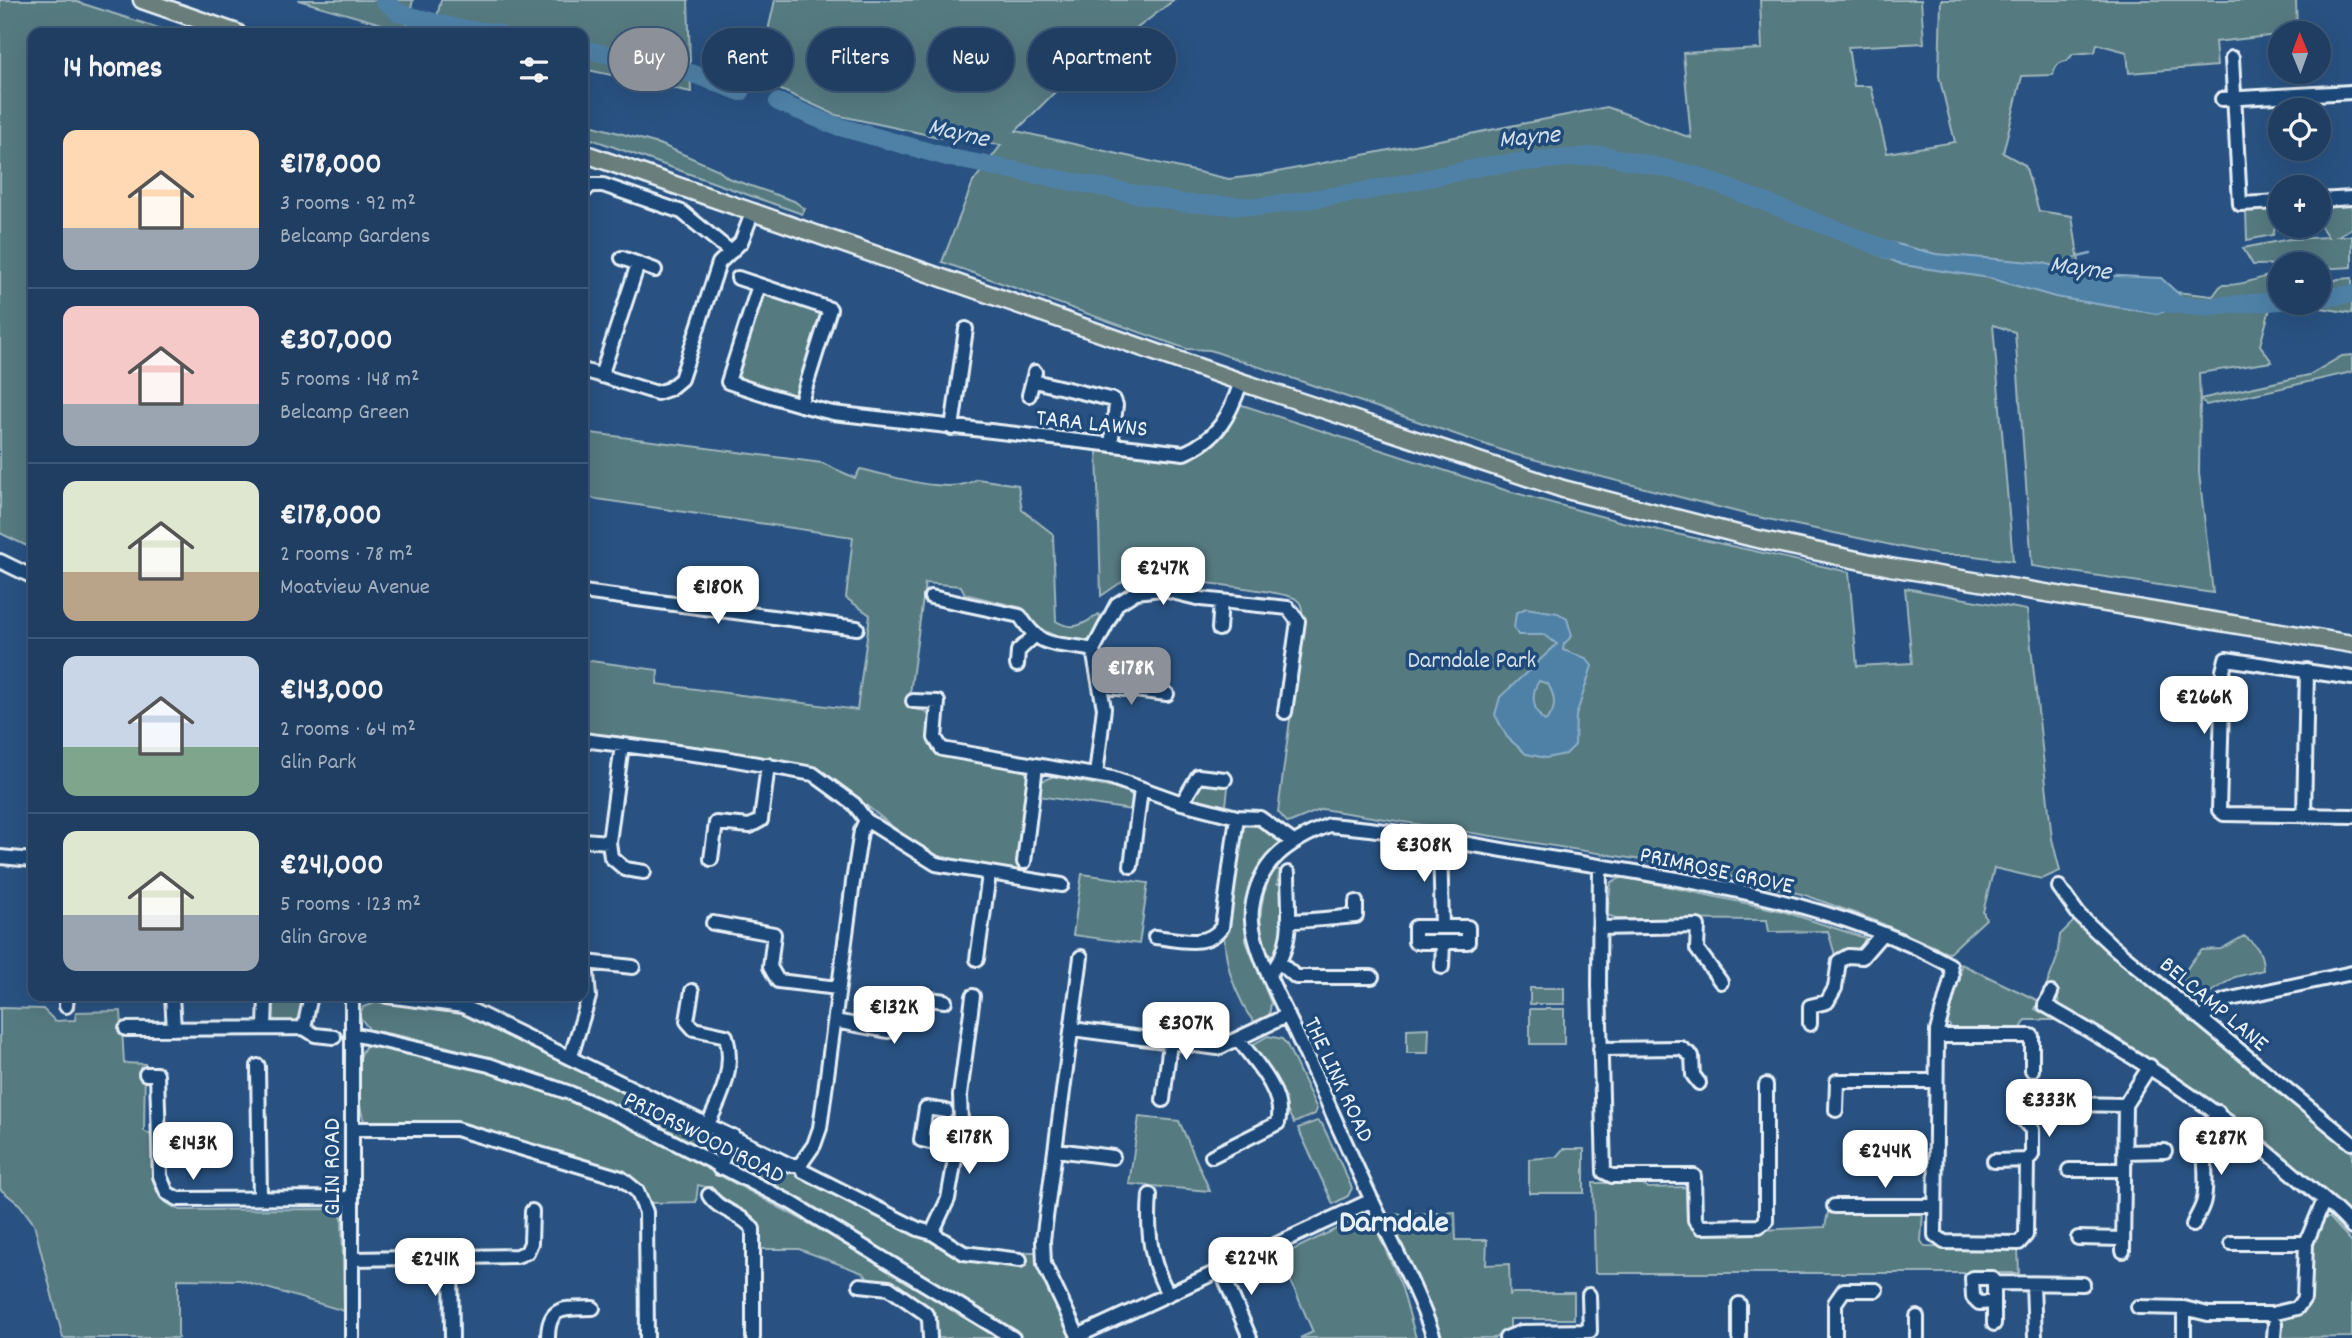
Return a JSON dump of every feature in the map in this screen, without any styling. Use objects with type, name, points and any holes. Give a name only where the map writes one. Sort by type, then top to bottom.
[{"type":"main road","points":[[142,0],[223,28]]},
{"type":"main road","points":[[588,155],[1501,471],[1753,538],[1977,583],[2352,644]]},
{"type":"street","points":[[2232,58],[2228,99],[2240,207],[2268,204]]},
{"type":"street","points":[[2228,99],[2352,92]]},
{"type":"street","points":[[588,189],[603,185],[682,212],[731,251]]},
{"type":"street","points":[[2331,199],[2352,198]]},
{"type":"street","points":[[588,372],[657,393],[669,389],[681,379],[719,263],[741,242],[753,211]]},
{"type":"street","points":[[622,258],[655,270]]},
{"type":"street","points":[[601,376],[638,264]]},
{"type":"street","points":[[738,278],[830,309],[800,405]]},
{"type":"street","name":"TARA LAWNS","points":[[759,285],[729,382],[833,413],[1184,453],[1196,448],[1220,428],[1241,382]]},
{"type":"street","points":[[952,428],[966,329]]},
{"type":"street","points":[[1029,395],[1034,376],[1114,400],[1116,405],[1111,445]]},
{"type":"street","points":[[0,561],[28,575]]},
{"type":"street","points":[[1096,775],[1104,708],[1093,650],[1117,604],[1136,592],[1160,589],[1221,601],[1288,608],[1298,621],[1285,712]]},
{"type":"street","points":[[588,593],[857,628]]},
{"type":"street","points":[[931,597],[1020,616],[1033,637],[1049,644],[1093,650]]},
{"type":"street","points":[[1219,629],[1221,601]]},
{"type":"street","points":[[1017,665],[1018,651],[1033,637]]},
{"type":"street","points":[[2352,678],[2226,659],[2223,671],[2219,787],[2219,810],[2224,814],[2352,816]]},
{"type":"street","points":[[2304,816],[2307,670]]},
{"type":"street","points":[[1101,686],[1167,694]]},
{"type":"street","points":[[914,701],[938,702],[934,738],[942,748],[1096,775],[1182,803],[1237,817],[1260,818],[1292,841]]},
{"type":"street","points":[[588,741],[768,765],[813,774],[854,803],[866,820],[936,864],[989,875],[1062,885]]},
{"type":"street","points":[[622,745],[609,842],[611,858],[618,864],[644,872]]},
{"type":"street","points":[[711,859],[716,823],[750,826],[761,820],[768,765]]},
{"type":"street","points":[[1024,862],[1036,766]]},
{"type":"street","points":[[1182,803],[1198,776],[1225,779]]},
{"type":"street","points":[[1131,866],[1141,790]]},
{"type":"street","points":[[1155,937],[1204,942],[1215,938],[1222,927],[1237,817]]},
{"type":"street","points":[[800,1165],[814,1145],[820,1128],[861,831],[866,820]]},
{"type":"street","name":"PRIMROSE GROVE","points":[[1292,841],[1329,825],[1729,888],[1807,910],[1923,950],[1950,965],[1952,976],[1937,1037]]},
{"type":"street","points":[[588,840],[609,842]]},
{"type":"street","name":"THE LINK ROAD","points":[[1292,841],[1274,857],[1262,877],[1252,908],[1255,937],[1372,1200],[1411,1279],[1434,1338]]},
{"type":"street","points":[[1440,841],[1442,927]]},
{"type":"street","points":[[0,857],[28,860]]},
{"type":"street","points":[[1600,866],[1600,1049],[1604,1172],[1612,1176],[1694,1176],[1695,1220],[1701,1227],[1759,1226],[1766,1221],[1766,1085]]},
{"type":"street","points":[[1270,973],[1280,963],[1288,941],[1288,873]]},
{"type":"street","points":[[977,959],[989,875]]},
{"type":"street","name":"BELCAMP LANE","points":[[2059,887],[2079,915],[2352,1143]]},
{"type":"street","points":[[1288,921],[1321,922],[1356,916],[1356,902]]},
{"type":"street","points":[[713,923],[774,934],[770,967],[778,981],[838,988]]},
{"type":"street","points":[[1599,928],[1698,926],[1697,948],[1721,982]]},
{"type":"street","points":[[1415,927],[1468,927],[1468,942],[1443,942],[1415,942],[1415,927]]},
{"type":"street","points":[[1810,1024],[1810,1006],[1826,1002],[1835,988],[1839,961],[1848,956],[1862,957],[1881,935]]},
{"type":"street","points":[[1442,967],[1443,942]]},
{"type":"street","points":[[1081,957],[1043,1240],[1044,1264],[1079,1337],[1372,1200]]},
{"type":"street","points":[[588,962],[633,967]]},
{"type":"street","points":[[1280,963],[1296,977],[1372,977]]},
{"type":"street","points":[[2202,1020],[2213,1006],[2226,1000],[2352,973]]},
{"type":"street","points":[[692,991],[687,1021],[694,1029],[726,1036],[729,1047],[724,1091],[708,1124]]},
{"type":"street","points":[[2051,993],[2045,1005],[2150,1066],[2218,1112],[2324,1200],[2352,1227]]},
{"type":"street","points":[[835,1021],[888,1031],[900,1020],[906,996],[945,1000]]},
{"type":"street","points":[[932,1233],[948,1199],[957,1148],[961,1122],[960,1095],[973,996]]},
{"type":"street","points":[[172,1001],[174,1029]]},
{"type":"street","points":[[265,1028],[266,1001]]},
{"type":"street","points":[[304,1028],[310,1001]]},
{"type":"street","name":"GLIN ROAD","points":[[352,1001],[352,1338]]},
{"type":"street","points":[[463,1001],[790,1165],[800,1165],[807,1173],[918,1229],[932,1233],[964,1253],[1020,1260]]},
{"type":"street","points":[[571,1056],[588,1001]]},
{"type":"street","points":[[1072,1029],[1218,1048],[1288,1015]]},
{"type":"street","points":[[126,1029],[304,1028],[315,1035],[334,1037]]},
{"type":"street","points":[[2027,1160],[2026,1235],[2020,1243],[1944,1242],[1935,1235],[1937,1037],[2032,1030],[2032,1070]]},
{"type":"street","name":"PRIORSWOOD ROAD","points":[[352,1034],[489,1065],[570,1093],[626,1118],[719,1168],[792,1203],[1013,1338]]},
{"type":"street","points":[[1212,1156],[1278,1123],[1279,1119],[1278,1106],[1259,1064],[1238,1040]]},
{"type":"street","points":[[1163,1100],[1170,1043]]},
{"type":"street","points":[[1600,1049],[1681,1048],[1692,1056],[1693,1075],[1699,1083]]},
{"type":"street","points":[[258,1066],[260,1198]]},
{"type":"street","points":[[2078,1238],[2123,1245],[2124,1105],[2150,1066]]},
{"type":"street","points":[[146,1074],[157,1074],[160,1176],[167,1193],[178,1199],[352,1198]]},
{"type":"street","points":[[1836,1110],[1837,1081],[1936,1081]]},
{"type":"street","points":[[2070,1104],[2124,1105]]},
{"type":"street","points":[[1994,1161],[2027,1160],[2032,1155],[2032,1130],[2025,1122],[2025,1105]]},
{"type":"street","points":[[946,1111],[926,1108],[921,1140],[957,1148]]},
{"type":"street","points":[[2193,1225],[2204,1200],[2204,1142],[2207,1126],[2218,1112]]},
{"type":"street","points":[[352,1129],[456,1129],[621,1178],[637,1191],[646,1212],[647,1338]]},
{"type":"street","points":[[719,1168],[733,1136]]},
{"type":"street","points":[[1056,1150],[1113,1157]]},
{"type":"street","points":[[2124,1152],[2165,1151]]},
{"type":"street","points":[[2069,1170],[2124,1170]]},
{"type":"street","points":[[709,1195],[713,1201],[746,1219],[753,1230],[753,1338]]},
{"type":"street","points":[[1150,1195],[1147,1227],[1150,1251],[1168,1294]]},
{"type":"street","points":[[2138,1307],[2184,1308],[2208,1314],[2272,1314],[2297,1308],[2304,1298],[2306,1243],[2324,1200]]},
{"type":"street","points":[[1834,1206],[1935,1206]]},
{"type":"street","points":[[354,1259],[517,1256],[527,1252],[531,1243],[532,1211]]},
{"type":"street","points":[[2231,1243],[2306,1243]]},
{"type":"street","points":[[451,1257],[452,1338]]},
{"type":"street","points":[[1221,1270],[1250,1338]]},
{"type":"street","points":[[1994,1302],[1979,1303],[1973,1297],[1972,1278],[1992,1278],[1994,1283],[1994,1302],[1994,1324]]},
{"type":"street","points":[[1994,1283],[2082,1284]]},
{"type":"street","points":[[2033,1284],[2035,1338]]},
{"type":"street","points":[[860,1285],[889,1288],[925,1313],[929,1319],[930,1338]]},
{"type":"street","points":[[1835,1338],[1835,1303],[1844,1290],[1876,1290]]},
{"type":"street","points":[[1506,1338],[1521,1332],[1590,1334],[1589,1295]]},
{"type":"street","points":[[1739,1304],[1739,1338]]},
{"type":"street","points":[[548,1338],[548,1322],[553,1314],[561,1309],[593,1308]]},
{"type":"street","points":[[2184,1308],[2184,1338]]},
{"type":"street","points":[[1917,1317],[1917,1338]]},
{"type":"street","points":[[2274,1338],[2275,1324]]},
{"type":"green space","points":[[0,0],[71,0],[158,28],[28,28],[28,547],[0,533]]},
{"type":"green space","points":[[298,0],[413,0],[407,28],[396,28]]},
{"type":"green space","points":[[441,0],[688,0],[691,92],[686,91],[688,28],[609,28],[609,75],[588,70],[588,28],[434,28]]},
{"type":"green space","points":[[775,0],[1174,0],[1137,28],[1028,28],[1028,91],[1056,91],[1016,131],[1229,179],[1262,175],[1607,107],[1691,138],[1683,53],[1762,49],[1760,0],[1921,0],[1924,43],[1848,47],[1854,86],[1871,86],[1887,153],[1955,142],[1939,76],[1941,0],[2296,0],[2297,21],[2268,21],[2268,36],[2215,42],[2217,66],[2129,73],[2127,52],[2097,44],[2095,52],[2073,54],[2056,67],[2053,75],[2022,76],[2003,153],[2025,165],[2039,211],[2072,216],[2082,282],[2213,296],[2221,285],[2243,283],[2268,276],[2268,315],[2260,345],[2272,362],[2199,373],[2199,473],[2213,593],[2032,566],[2015,332],[1993,325],[2013,561],[1966,555],[1939,555],[1749,515],[1513,454],[1210,350],[1187,349],[942,262],[973,182],[1001,145],[943,138],[836,115],[783,91],[793,91],[793,28],[769,28]]},
{"type":"green space","points":[[588,124],[662,145],[717,169],[728,178],[794,201],[805,209],[802,214],[588,138]]},
{"type":"green space","points":[[2352,204],[2352,228],[2338,236],[2352,236],[2352,267],[2331,268],[2331,252],[2268,252],[2268,265],[2253,265],[2243,248],[2290,239],[2331,238],[2331,205]]},
{"type":"green space","points":[[2268,208],[2268,236],[2247,240],[2246,210]]},
{"type":"green space","points":[[2352,278],[2352,313],[2331,310],[2331,282]]},
{"type":"green space","points":[[759,287],[828,311],[800,405],[730,378]]},
{"type":"green space","points":[[2352,355],[2352,372],[2206,405],[2200,399],[2309,375],[2342,356]]},
{"type":"green space","name":"Darndale Park","points":[[1239,404],[1508,491],[1622,522],[1849,572],[1857,666],[1912,663],[1905,588],[2027,610],[2052,839],[2060,871],[2042,879],[1994,868],[1983,912],[1986,919],[1949,953],[1876,921],[1805,895],[1698,869],[1322,809],[1288,823],[1278,812],[1303,619],[1298,601],[1271,592],[1144,576],[1126,579],[1101,596],[1097,449],[1163,457],[1199,453],[1214,444],[1227,428]]},
{"type":"green space","points":[[588,433],[822,463],[855,478],[860,469],[936,485],[952,486],[977,479],[1018,485],[1022,510],[1053,534],[1056,621],[1073,626],[1083,624],[1099,614],[1102,622],[1089,643],[1053,635],[1039,628],[1022,608],[965,594],[961,586],[925,583],[908,708],[925,711],[932,719],[931,747],[940,754],[1024,770],[1030,779],[1019,864],[1022,869],[1017,872],[951,863],[928,855],[835,780],[809,766],[680,747],[588,740],[588,661],[658,670],[657,684],[857,710],[870,615],[846,598],[853,537],[588,498]]},
{"type":"green space","points":[[1054,776],[1127,791],[1132,796],[1132,810],[1038,796],[1042,781]]},
{"type":"green space","points":[[1198,776],[1229,779],[1225,814],[1182,803]]},
{"type":"green space","points":[[1237,817],[1260,818],[1292,841],[1254,874],[1245,907],[1246,941],[1271,1003],[1269,1017],[1256,1023],[1239,996],[1226,952],[1224,908]]},
{"type":"green space","points":[[1274,869],[1280,870],[1277,884],[1284,884],[1280,955],[1274,956],[1265,952],[1260,920],[1262,899]]},
{"type":"green space","points":[[1082,874],[1148,883],[1139,944],[1073,935]]},
{"type":"green space","points":[[1623,877],[1782,911],[1865,938],[1861,949],[1848,948],[1835,955],[1828,931],[1769,932],[1767,920],[1619,919],[1607,915],[1611,882]]},
{"type":"green space","points":[[2076,919],[2352,1151],[2352,1216],[2289,1161],[2143,1054],[2060,1007],[2057,995],[2045,990],[2057,958],[2060,935]]},
{"type":"green space","points":[[2244,936],[2258,950],[2263,970],[2235,977],[2200,999],[2188,1000],[2183,980],[2188,967],[2202,950],[2221,949]]},
{"type":"green space","points":[[1961,964],[2039,1001],[2035,1009],[2057,1020],[2026,1020],[2021,1028],[1952,1029],[1944,1017],[1957,980],[1960,980]]},
{"type":"green space","points":[[1530,988],[1564,988],[1564,1004],[1530,1004]]},
{"type":"green space","points":[[274,1001],[309,1001],[305,1017],[298,1023],[273,1021]]},
{"type":"green space","points":[[378,1002],[472,1015],[723,1139],[715,1157],[632,1115],[548,1079],[461,1050],[370,1030],[359,1016],[363,1007]]},
{"type":"green space","points":[[0,1008],[43,1009],[55,1021],[75,1020],[76,1012],[121,1011],[124,1063],[145,1064],[144,1131],[151,1135],[153,1180],[161,1197],[180,1210],[335,1209],[342,1217],[344,1311],[240,1280],[178,1279],[178,1338],[63,1338],[34,1224],[20,1205],[0,1189]]},
{"type":"green space","points":[[1530,1009],[1564,1009],[1564,1044],[1530,1044]]},
{"type":"green space","points":[[1429,1028],[1428,1053],[1407,1053],[1407,1029]]},
{"type":"green space","points":[[1268,1036],[1282,1039],[1287,1045],[1317,1109],[1315,1114],[1294,1123],[1250,1046]]},
{"type":"green space","points":[[366,1046],[393,1048],[461,1063],[602,1112],[825,1232],[1001,1338],[934,1338],[933,1311],[889,1284],[872,1282],[863,1273],[799,1249],[759,1249],[756,1231],[747,1213],[728,1204],[714,1189],[698,1185],[696,1202],[648,1203],[642,1188],[464,1125],[415,1122],[370,1124],[364,1121],[358,1082],[359,1062]]},
{"type":"green space","points":[[1139,1117],[1179,1121],[1210,1191],[1129,1184]]},
{"type":"green space","points":[[1317,1121],[1322,1124],[1352,1188],[1348,1196],[1333,1204],[1298,1128]]},
{"type":"green space","points":[[735,1137],[947,1244],[1021,1261],[1026,1252],[1045,1252],[1072,1338],[1014,1338],[722,1168]]},
{"type":"green space","points":[[1563,1149],[1584,1149],[1584,1193],[1529,1193],[1529,1159],[1556,1157]]},
{"type":"green space","points":[[1593,1183],[1642,1183],[1648,1188],[1686,1187],[1687,1220],[1699,1233],[1825,1227],[1829,1207],[1923,1212],[1921,1241],[1925,1247],[2018,1248],[2019,1273],[1595,1273]]},
{"type":"green space","points":[[1455,1212],[1456,1240],[1487,1240],[1486,1265],[1509,1264],[1510,1297],[1511,1293],[1574,1293],[1574,1319],[1510,1319],[1510,1328],[1495,1338],[1442,1338],[1389,1215]]},
{"type":"green space","points":[[1361,1217],[1373,1221],[1401,1285],[1416,1338],[1300,1338],[1313,1332],[1280,1256]]},
{"type":"green space","points":[[2324,1218],[2330,1218],[2352,1242],[2352,1337],[2276,1338],[2277,1320],[2290,1317],[2309,1304],[2311,1246]]},
{"type":"water","points":[[1877,239],[1936,254],[2044,263],[2079,274],[2161,278],[2180,295],[2182,305],[2157,314],[2055,297],[1989,278],[1903,265],[1874,253],[1870,243]]},
{"type":"water","points":[[1526,608],[1558,613],[1567,619],[1572,636],[1564,644],[1563,650],[1586,658],[1592,666],[1576,716],[1575,745],[1566,754],[1546,758],[1526,754],[1507,737],[1495,715],[1500,697],[1557,644],[1544,635],[1518,635],[1514,628],[1516,613]],"holes":[[[1539,681],[1548,684],[1554,708],[1545,721],[1535,708],[1534,691]]]},
{"type":"waterway","name":"Mayne","points":[[384,0],[399,13],[457,28]]},
{"type":"waterway","name":"Mayne","points":[[588,50],[691,73],[741,92]]},
{"type":"waterway","name":"Mayne","points":[[778,102],[833,125],[951,158],[1182,203],[1260,207],[1372,190],[1490,165],[1603,155],[1692,174],[1891,251]]},
{"type":"waterway","points":[[2062,272],[2065,260],[2091,254]]},
{"type":"waterway","name":"Mayne","points":[[2331,297],[2352,294]]},
{"type":"waterway","name":"Mayne","points":[[2158,302],[2199,307],[2268,302]]},
{"type":"district","name":"Darndale","points":[[1394,1220]]}]
